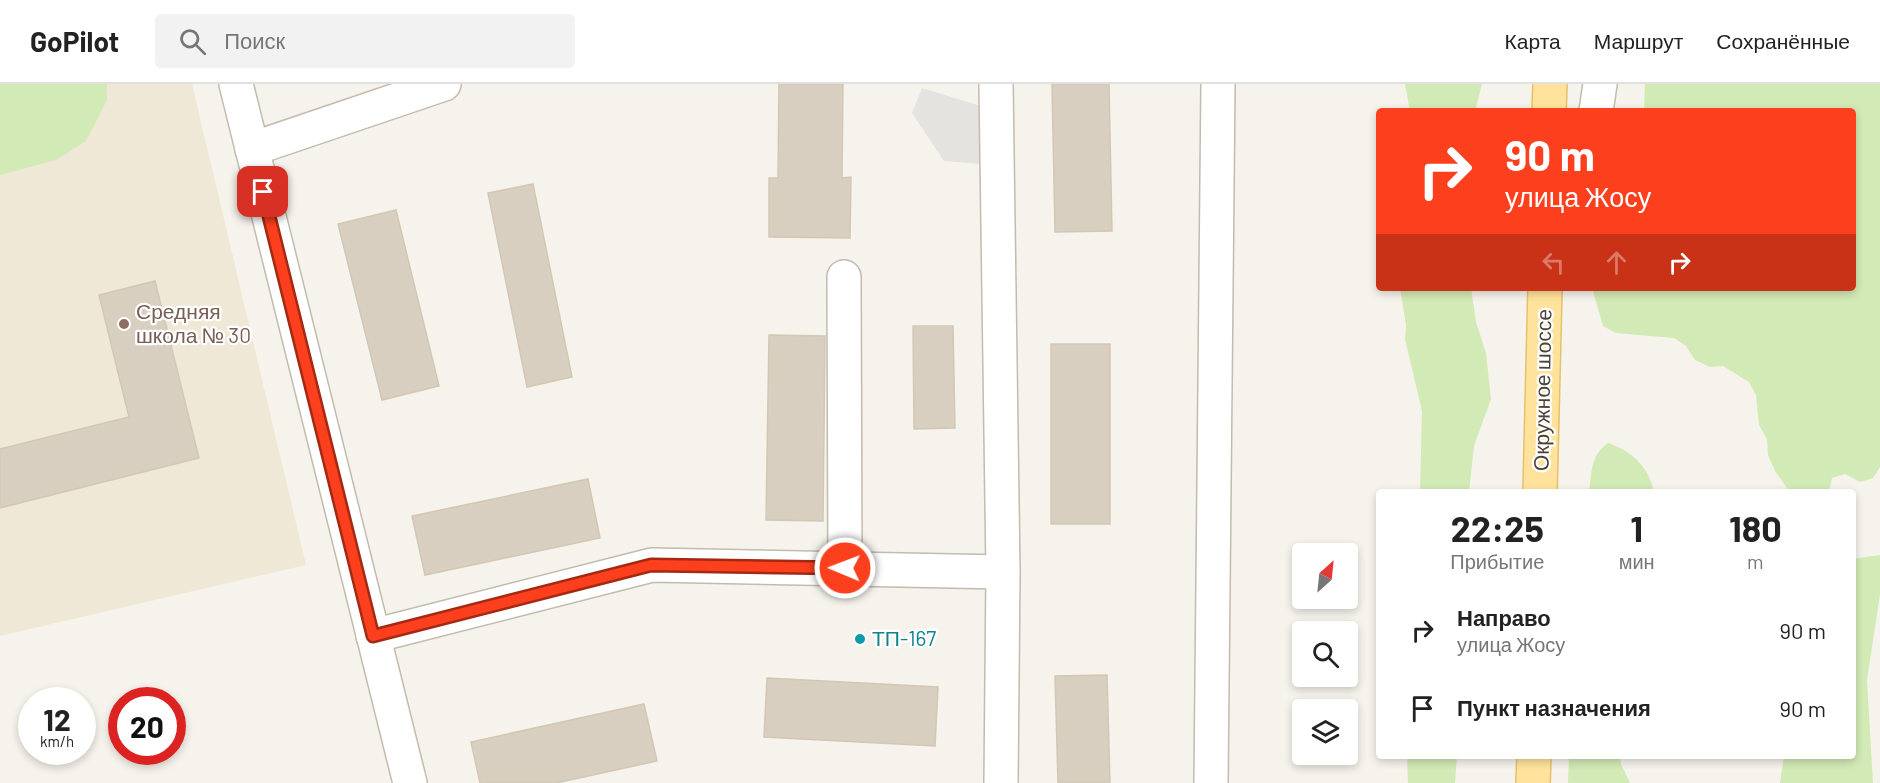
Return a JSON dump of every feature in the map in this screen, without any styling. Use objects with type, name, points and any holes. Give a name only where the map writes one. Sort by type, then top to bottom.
[{"type":"main road","points":[[1549,108],[1550,84]]},
{"type":"main road","name":"Окружное шоссе","points":[[1540,489],[1545,291]]},
{"type":"main road","points":[[1533,783],[1534,759]]},
{"type":"street","points":[[236,84],[410,783]]},
{"type":"street","points":[[252,149],[444,84]]},
{"type":"street","points":[[996,84],[1003,572],[1001,783]]},
{"type":"street","points":[[1211,783],[1218,84]]},
{"type":"street","points":[[1596,108],[1600,84]]},
{"type":"street","points":[[844,277],[845,568]]},
{"type":"street","points":[[373,636],[651,565],[1003,572]]},
{"type":"shaded area","name":"Средняя школа № 30","points":[[0,84],[192,84],[306,565],[0,636]]},
{"type":"shaded area","points":[[922,88],[981,106],[980,164],[944,161],[912,113]]},
{"type":"green space","points":[[0,84],[107,84],[107,100],[86,141],[56,160],[0,175]]},
{"type":"green space","points":[[1405,84],[1482,84],[1476,108],[1409,108]]},
{"type":"green space","points":[[1645,84],[1880,84],[1880,467],[1873,478],[1860,482],[1845,474],[1832,478],[1830,489],[1788,489],[1775,471],[1768,455],[1767,439],[1759,425],[1756,395],[1749,382],[1723,366],[1710,367],[1695,360],[1686,346],[1674,338],[1616,333],[1603,326],[1593,291],[1856,291],[1856,108],[1644,108]]},
{"type":"green space","points":[[1400,291],[1471,291],[1476,322],[1486,353],[1491,399],[1474,446],[1469,489],[1420,489],[1422,411],[1405,339],[1406,325]]},
{"type":"green space","points":[[1608,443],[1632,455],[1644,468],[1653,489],[1589,489],[1595,459]]},
{"type":"green space","points":[[1880,555],[1880,594],[1867,680],[1873,783],[1780,783],[1784,759],[1856,759],[1856,559]]},
{"type":"green space","points":[[1407,759],[1457,759],[1455,783],[1408,783]]},
{"type":"green space","points":[[1569,759],[1620,759],[1630,783],[1568,783]]},
{"type":"building","points":[[779,84],[843,84],[842,178],[851,177],[850,238],[769,237],[769,178],[778,178]]},
{"type":"building","points":[[1052,84],[1109,84],[1112,231],[1055,232]]},
{"type":"building","points":[[533,184],[572,377],[527,387],[488,193]]},
{"type":"building","points":[[396,210],[439,386],[382,400],[338,224]]},
{"type":"building","points":[[155,281],[199,458],[0,508],[0,449],[129,417],[99,295]]},
{"type":"building","points":[[913,326],[953,326],[955,428],[914,429]]},
{"type":"building","points":[[769,335],[825,336],[823,521],[766,520]]},
{"type":"building","points":[[1051,344],[1110,344],[1110,524],[1051,524]]},
{"type":"building","points":[[588,479],[600,538],[425,575],[412,516]]},
{"type":"building","points":[[1107,675],[1110,783],[1058,783],[1055,676]]},
{"type":"building","points":[[767,678],[938,687],[935,746],[764,737]]},
{"type":"building","points":[[644,704],[657,761],[556,783],[480,783],[471,742]]},
{"type":"place","name":"Средняя школа № 30","points":[[124,324]]},
{"type":"place","name":"ТП-167","points":[[860,639]]},
{"type":"route","points":[[263,192],[373,636],[651,565],[845,568]]}]
